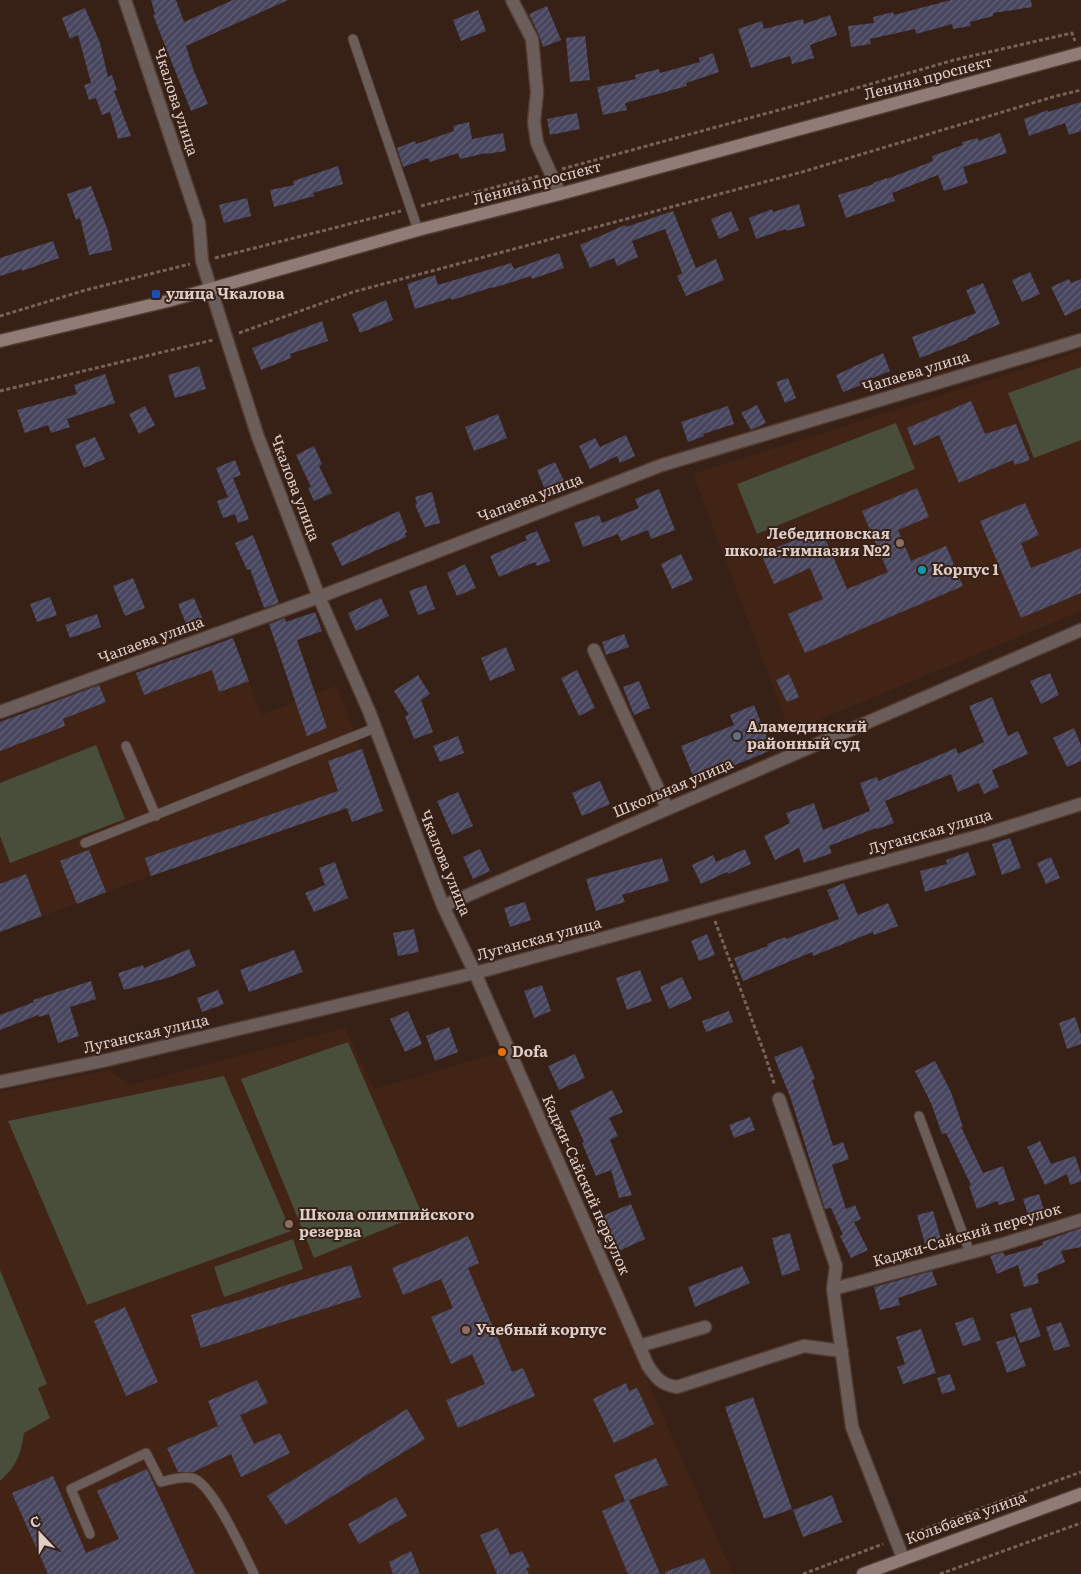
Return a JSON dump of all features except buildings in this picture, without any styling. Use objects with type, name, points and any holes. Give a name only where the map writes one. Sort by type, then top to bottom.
[{"type":"main road","name":"Ленина проспект","points":[[0,341],[211,290],[418,230],[560,194],[1081,53]]},
{"type":"main road","name":"Кольбаева улица","points":[[863,1574],[1081,1494]]},
{"type":"street","name":"Чкалова улица","points":[[124,0],[199,223],[202,261],[258,438],[319,597],[375,728],[443,906],[476,973]]},
{"type":"street","points":[[512,0],[532,39],[537,92],[534,122],[537,143],[560,194]]},
{"type":"street","name":"Чапаева улица","points":[[0,712],[319,597],[662,465],[1081,340]]},
{"type":"street","name":"Школьная улица","points":[[443,906],[1081,630]]},
{"type":"street","points":[[594,650],[667,808]]},
{"type":"street","name":"Луганская улица","points":[[0,1082],[107,1060],[476,973],[986,834],[1081,804]]},
{"type":"street","name":"Каджи-Сайский переулок","points":[[476,973],[655,1377],[660,1382],[677,1387],[804,1346],[842,1351]]},
{"type":"street","points":[[779,1099],[836,1266],[833,1289],[852,1427],[903,1558]]},
{"type":"street","name":"Каджи-Сайский переулок","points":[[833,1289],[1003,1244],[1081,1220]]},
{"type":"street","points":[[640,1346],[705,1327]]},
{"type":"lane","points":[[353,40],[418,230]]},
{"type":"lane","points":[[85,843],[375,728]]},
{"type":"lane","points":[[126,746],[156,816]]},
{"type":"lane","points":[[919,1116],[970,1253]]},
{"type":"lane","points":[[90,1534],[70,1489],[146,1453],[161,1482],[192,1478],[204,1484],[224,1515],[254,1574]]},
{"type":"path","points":[[0,391],[226,338],[353,292],[802,172],[1081,90]]},
{"type":"path","points":[[711,909],[765,1055],[779,1099]]},
{"type":"path","points":[[803,1574],[1081,1472]]},
{"type":"path","points":[[940,1574],[1081,1523]]},
{"type":"shaded area","name":"Лебединовская школа-гимназия №2","points":[[1081,351],[1081,611],[790,732],[693,474]]},
{"type":"shaded area","points":[[233,638],[261,715],[337,685],[351,725],[362,749],[383,811],[352,822],[346,809],[151,876],[0,932],[0,722]]},
{"type":"shaded area","name":"Школа олимпийского резерва","points":[[345,1028],[374,1089],[502,1052],[733,1574],[0,1574],[0,1092],[110,1070],[129,1085]]},
{"type":"green space","points":[[1081,367],[1081,440],[1034,458],[1008,393]]},
{"type":"green space","points":[[896,423],[915,469],[757,534],[737,484]]},
{"type":"green space","points":[[96,745],[125,819],[10,863],[0,836],[0,783]]},
{"type":"green space","points":[[348,1042],[422,1214],[314,1258],[241,1079]]},
{"type":"green space","points":[[224,1076],[291,1231],[87,1305],[8,1121]]},
{"type":"green space","points":[[293,1239],[303,1269],[224,1297],[214,1267]]},
{"type":"green space","points":[[0,1270],[47,1384],[38,1388],[50,1418],[24,1433],[17,1460],[0,1481]]},
{"type":"place","name":"улица Чкалова","points":[[156,294]]},
{"type":"place","name":"Лебединовская школа-гимназия №2","points":[[900,543]]},
{"type":"place","name":"Корпус 1","points":[[922,570]]},
{"type":"place","name":"Аламединский районный суд","points":[[737,736]]},
{"type":"place","name":"Dofa","points":[[502,1052]]},
{"type":"place","name":"Школа олимпийского резерва","points":[[289,1224]]},
{"type":"place","name":"Учебный корпус","points":[[466,1330]]}]
